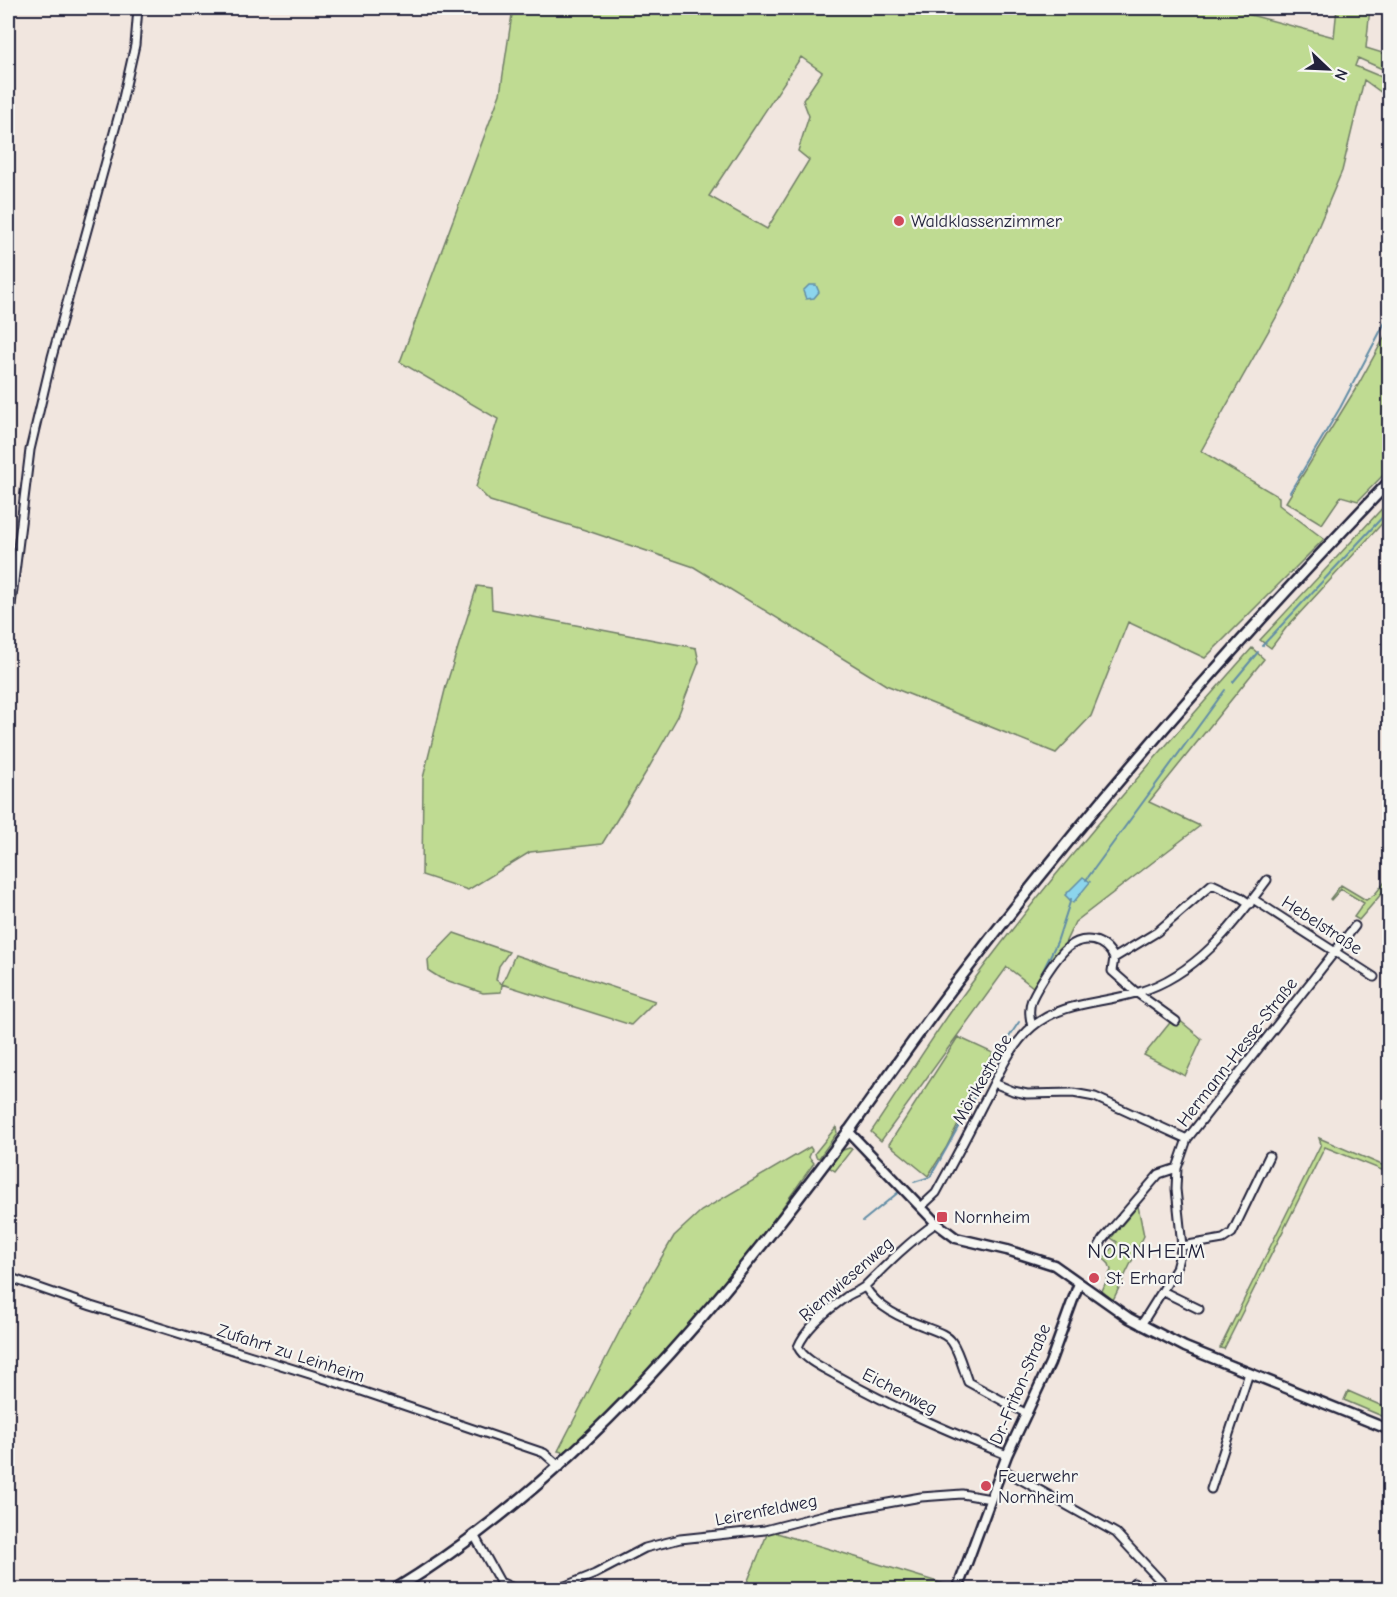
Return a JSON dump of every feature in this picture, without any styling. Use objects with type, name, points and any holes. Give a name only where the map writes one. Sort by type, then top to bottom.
[{"type":"main road","points":[[394,1590],[474,1535],[560,1467],[639,1387],[708,1311],[848,1131],[956,983],[1104,798],[1243,638],[1389,481]]},
{"type":"street","points":[[8,630],[30,450],[52,357],[121,107],[135,45],[138,8]]},
{"type":"street","name":"Mörikestraße","points":[[922,1206],[936,1193],[1012,1050],[1032,1028],[1065,1008],[1137,993],[1158,986],[1186,969],[1219,941],[1267,880]]},
{"type":"street","name":"Hebelstraße","points":[[1114,958],[1164,928],[1212,885],[1251,901],[1374,977]]},
{"type":"street","name":"Hermann-Hesse-Straße","points":[[1182,1246],[1176,1189],[1177,1168],[1186,1139],[1355,926]]},
{"type":"street","points":[[1032,1028],[1029,1011],[1032,999],[1067,948],[1085,940],[1094,940],[1106,946],[1114,958],[1112,971],[1137,993],[1176,1021]]},
{"type":"street","points":[[994,1083],[1027,1094],[1072,1093],[1095,1097],[1186,1139]]},
{"type":"street","points":[[848,1131],[936,1223],[956,1238],[1007,1250],[1054,1265],[1141,1325],[1185,1347],[1389,1430]]},
{"type":"street","points":[[1141,1325],[1164,1292],[1176,1269],[1182,1246],[1223,1239],[1232,1233],[1269,1156]]},
{"type":"street","points":[[1098,1248],[1103,1239],[1159,1174],[1177,1168]]},
{"type":"street","name":"Riemwiesenweg","points":[[804,1335],[848,1296],[865,1287],[874,1275],[936,1223]]},
{"type":"street","name":"Zufahrt zu Leinheim","points":[[8,1277],[91,1306],[328,1380],[544,1453],[560,1467]]},
{"type":"street","name":"Dr.-Friton-Straße","points":[[957,1590],[1007,1455],[1050,1363],[1079,1283]]},
{"type":"street","points":[[865,1287],[871,1298],[886,1308],[908,1320],[939,1332],[951,1340],[968,1382],[1027,1414]]},
{"type":"street","points":[[1164,1292],[1199,1309]]},
{"type":"street","name":"Eichenweg","points":[[804,1335],[798,1347],[816,1364],[898,1410],[1007,1455]]},
{"type":"street","points":[[1211,1489],[1249,1372]]},
{"type":"street","points":[[1002,1469],[1116,1533],[1169,1590]]},
{"type":"street","name":"Leirenfeldweg","points":[[555,1590],[595,1574],[645,1548],[680,1539],[765,1530],[827,1514],[921,1497],[962,1494],[991,1499]]},
{"type":"street","points":[[474,1535],[500,1582],[518,1590]]},
{"type":"green space","points":[[513,8],[1224,8],[1334,37],[1337,8],[1370,8],[1366,48],[1389,55],[1389,72],[1358,58],[1355,66],[1389,80],[1389,98],[1364,80],[1342,171],[1291,291],[1201,451],[1279,497],[1279,505],[1324,539],[1205,658],[1128,622],[1091,716],[1056,753],[886,685],[694,567],[490,501],[476,487],[498,419],[400,362],[500,94]],"holes":[[[801,57],[822,72],[803,100],[809,116],[798,151],[809,160],[767,229],[709,196]]]},
{"type":"green space","points":[[1389,329],[1389,469],[1358,501],[1341,496],[1322,524],[1286,502],[1358,385]]},
{"type":"green space","points":[[1389,501],[1389,516],[1286,628],[1271,648],[1260,640]]},
{"type":"green space","points":[[477,586],[491,588],[492,609],[696,648],[699,662],[678,716],[602,844],[530,852],[468,890],[422,875],[423,778],[446,686]]},
{"type":"green space","points":[[1252,648],[1264,659],[1149,802],[1200,826],[1075,922],[1064,945],[1033,987],[1007,967],[881,1141],[871,1132],[946,1019],[991,957],[1100,822]]},
{"type":"green space","points":[[1389,877],[1389,885],[1359,920],[1354,917],[1364,903],[1341,889],[1330,899],[1341,885],[1366,900],[1375,894]]},
{"type":"green space","points":[[454,933],[509,952],[499,966],[496,980],[502,984],[501,992],[483,993],[440,978],[429,971],[428,960]]},
{"type":"green space","points":[[515,955],[655,1001],[631,1025],[502,984]]},
{"type":"green space","points":[[1173,1019],[1176,1021],[1178,1019],[1202,1039],[1185,1076],[1144,1055]]},
{"type":"green space","points":[[958,1037],[993,1053],[946,1148],[928,1176],[889,1144]]},
{"type":"green space","points":[[836,1127],[837,1133],[819,1158],[816,1157],[815,1153]]},
{"type":"green space","points":[[1319,1138],[1389,1168],[1389,1173],[1325,1147],[1224,1349],[1220,1348],[1321,1144]]},
{"type":"green space","points":[[810,1147],[812,1150],[809,1157],[814,1163],[770,1225],[681,1336],[572,1450],[566,1453],[558,1451],[628,1315],[674,1236],[701,1211]]},
{"type":"green space","points":[[852,1149],[835,1171],[829,1167],[840,1151]]},
{"type":"green space","points":[[1138,1206],[1144,1236],[1113,1300],[1102,1291],[1111,1270],[1103,1258],[1117,1242],[1111,1238]]},
{"type":"green space","points":[[1348,1391],[1389,1409],[1389,1419],[1344,1400]]},
{"type":"green space","points":[[778,1529],[777,1533],[954,1587],[953,1590],[744,1590],[768,1532]]},
{"type":"water","points":[[809,285],[816,285],[819,292],[814,298],[806,299],[803,291]]},
{"type":"water","points":[[1083,877],[1090,882],[1073,903],[1065,895]]},
{"type":"waterway","points":[[1290,492],[1340,408],[1390,313]]},
{"type":"waterway","points":[[1262,646],[1390,509]]},
{"type":"waterway","points":[[1233,682],[1258,652]]},
{"type":"waterway","points":[[1086,880],[1225,690]]},
{"type":"waterway","points":[[1036,985],[1057,942],[1071,899]]},
{"type":"waterway","points":[[914,1182],[930,1177],[995,1060],[1019,1022]]},
{"type":"waterway","points":[[863,1221],[900,1191]]},
{"type":"place","name":"Waldklassenzimmer","points":[[899,221]]},
{"type":"place","name":"Nornheim","points":[[942,1217]]},
{"type":"place","name":"St. Erhard","points":[[1094,1278]]},
{"type":"place","name":"Feuerwehr Nornheim","points":[[986,1486]]},
{"type":"district","name":"NORNHEIM","points":[[1147,1251]]}]
